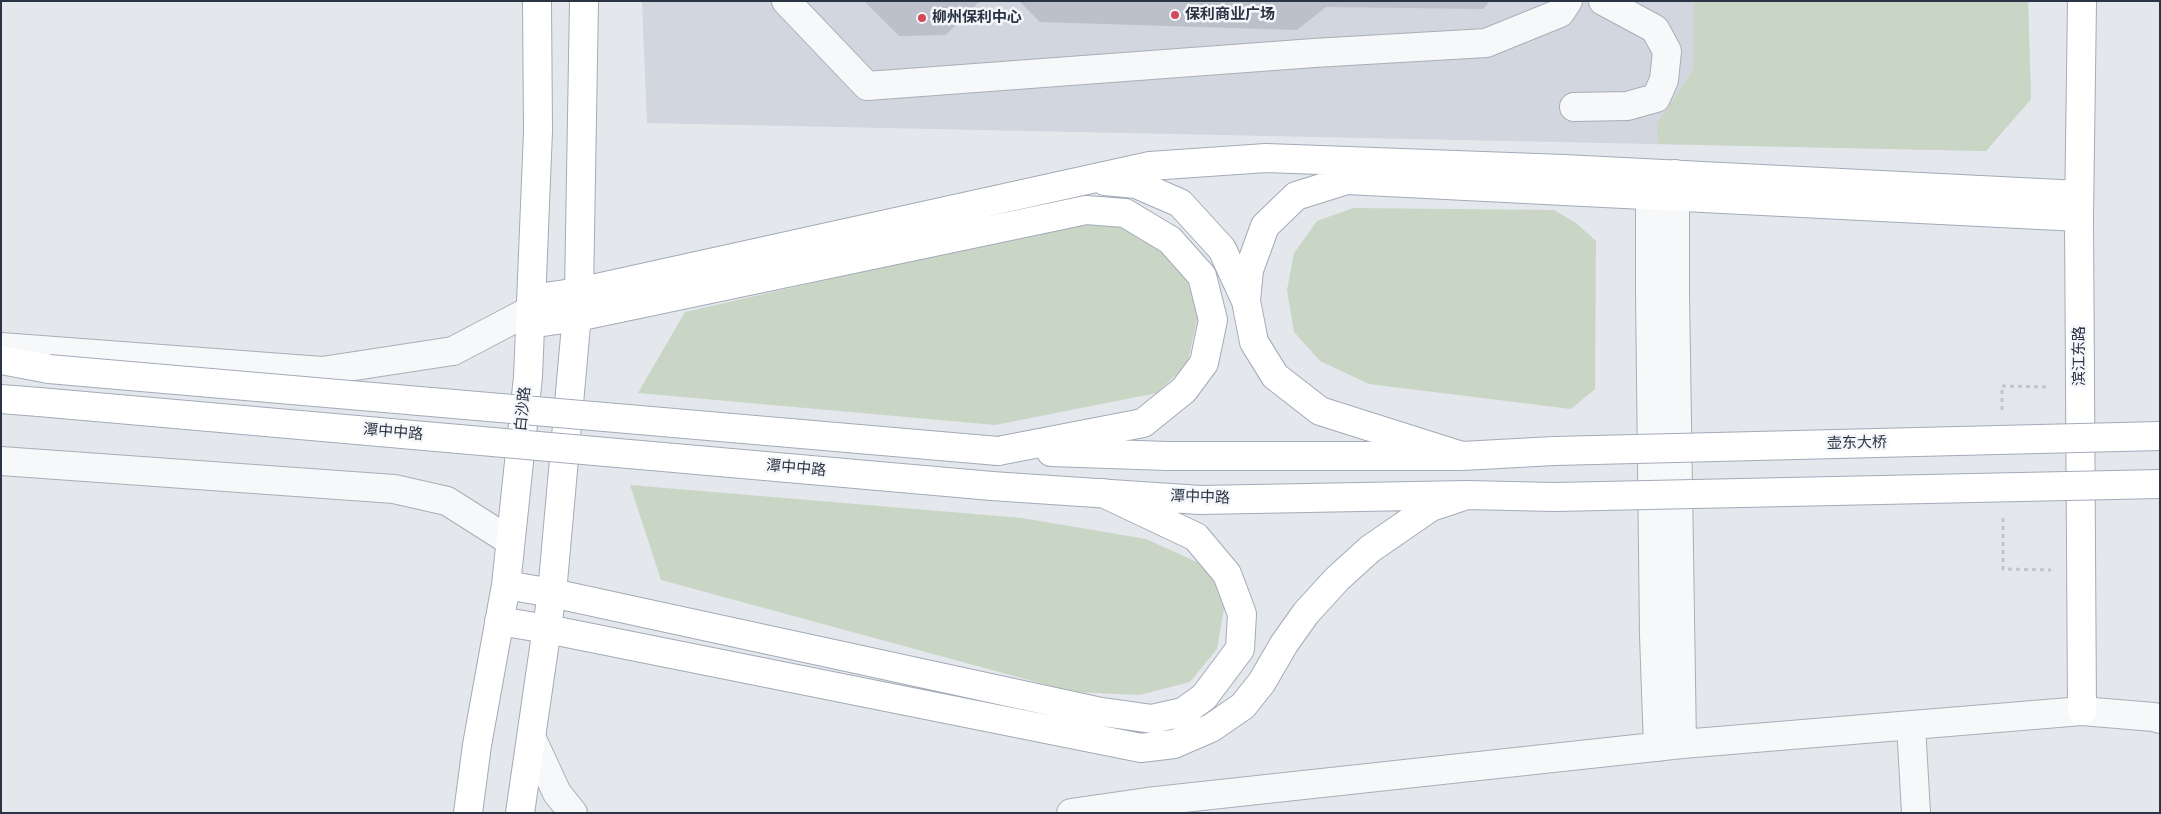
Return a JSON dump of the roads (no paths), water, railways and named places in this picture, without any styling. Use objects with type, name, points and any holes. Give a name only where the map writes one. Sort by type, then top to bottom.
[{"type":"main road","name":"白沙路","points":[[468,813],[506,586],[528,377],[538,131],[538,1]]},
{"type":"main road","points":[[520,813],[552,593],[578,305],[584,1]]},
{"type":"main road","name":"滨江东路","points":[[2082,1],[2079,206],[2082,711]]},
{"type":"main road","points":[[578,305],[1090,179],[1150,166],[1266,158],[1662,185],[2079,206]]},
{"type":"main road","points":[[1090,179],[1136,184],[1180,203],[1222,249],[1246,301],[1254,342],[1275,376],[1320,411],[1462,456]]},
{"type":"main road","points":[[1246,301],[1249,270],[1265,226],[1296,196],[1347,180],[1662,185]]},
{"type":"main road","points":[[531,311],[578,305],[1086,210],[1125,213],[1170,240],[1202,276],[1213,320],[1204,363],[1184,390],[1143,423],[998,451]]},
{"type":"main road","points":[[1,360],[50,369]]},
{"type":"main road","points":[[1,367],[50,369],[998,451],[1167,456],[1462,456]]},
{"type":"main road","points":[[1,398],[39,402]]},
{"type":"main road","points":[[1,403],[39,402]]},
{"type":"main road","name":"潭中中路","points":[[39,402],[992,486],[1200,500],[1467,495],[1555,497],[2160,484]]},
{"type":"main road","name":"壶东大桥","points":[[1462,456],[1554,451],[2160,436]]},
{"type":"main road","points":[[506,586],[552,593],[1096,711],[1152,719],[1183,712],[1204,697],[1240,649],[1242,614],[1226,574],[1196,537],[1103,493]]},
{"type":"main road","points":[[499,622],[547,629],[1141,748],[1174,744],[1211,728],[1243,706],[1262,682],[1284,644],[1306,613],[1337,579],[1370,550],[1431,507],[1467,495]]},
{"type":"street","points":[[786,1],[867,86],[1314,52],[1486,43],[1560,13],[1568,1]]},
{"type":"street","points":[[1574,107],[1627,106],[1656,98],[1664,80],[1667,51],[1655,29],[1603,1]]},
{"type":"street","points":[[1662,185],[1654,635],[1670,745]]},
{"type":"street","points":[[1,347],[322,371],[453,351],[531,311]]},
{"type":"street","points":[[1,461],[394,489],[447,501],[510,541]]},
{"type":"street","points":[[1071,813],[1147,802],[1670,745],[2082,711],[2160,719]]},
{"type":"street","points":[[1911,725],[1916,813]]},
{"type":"street","points":[[532,739],[556,793],[573,813]]},
{"type":"place","name":"保利商业广场","points":[[1175,15]]},
{"type":"place","name":"柳州保利中心","points":[[922,18]]}]
